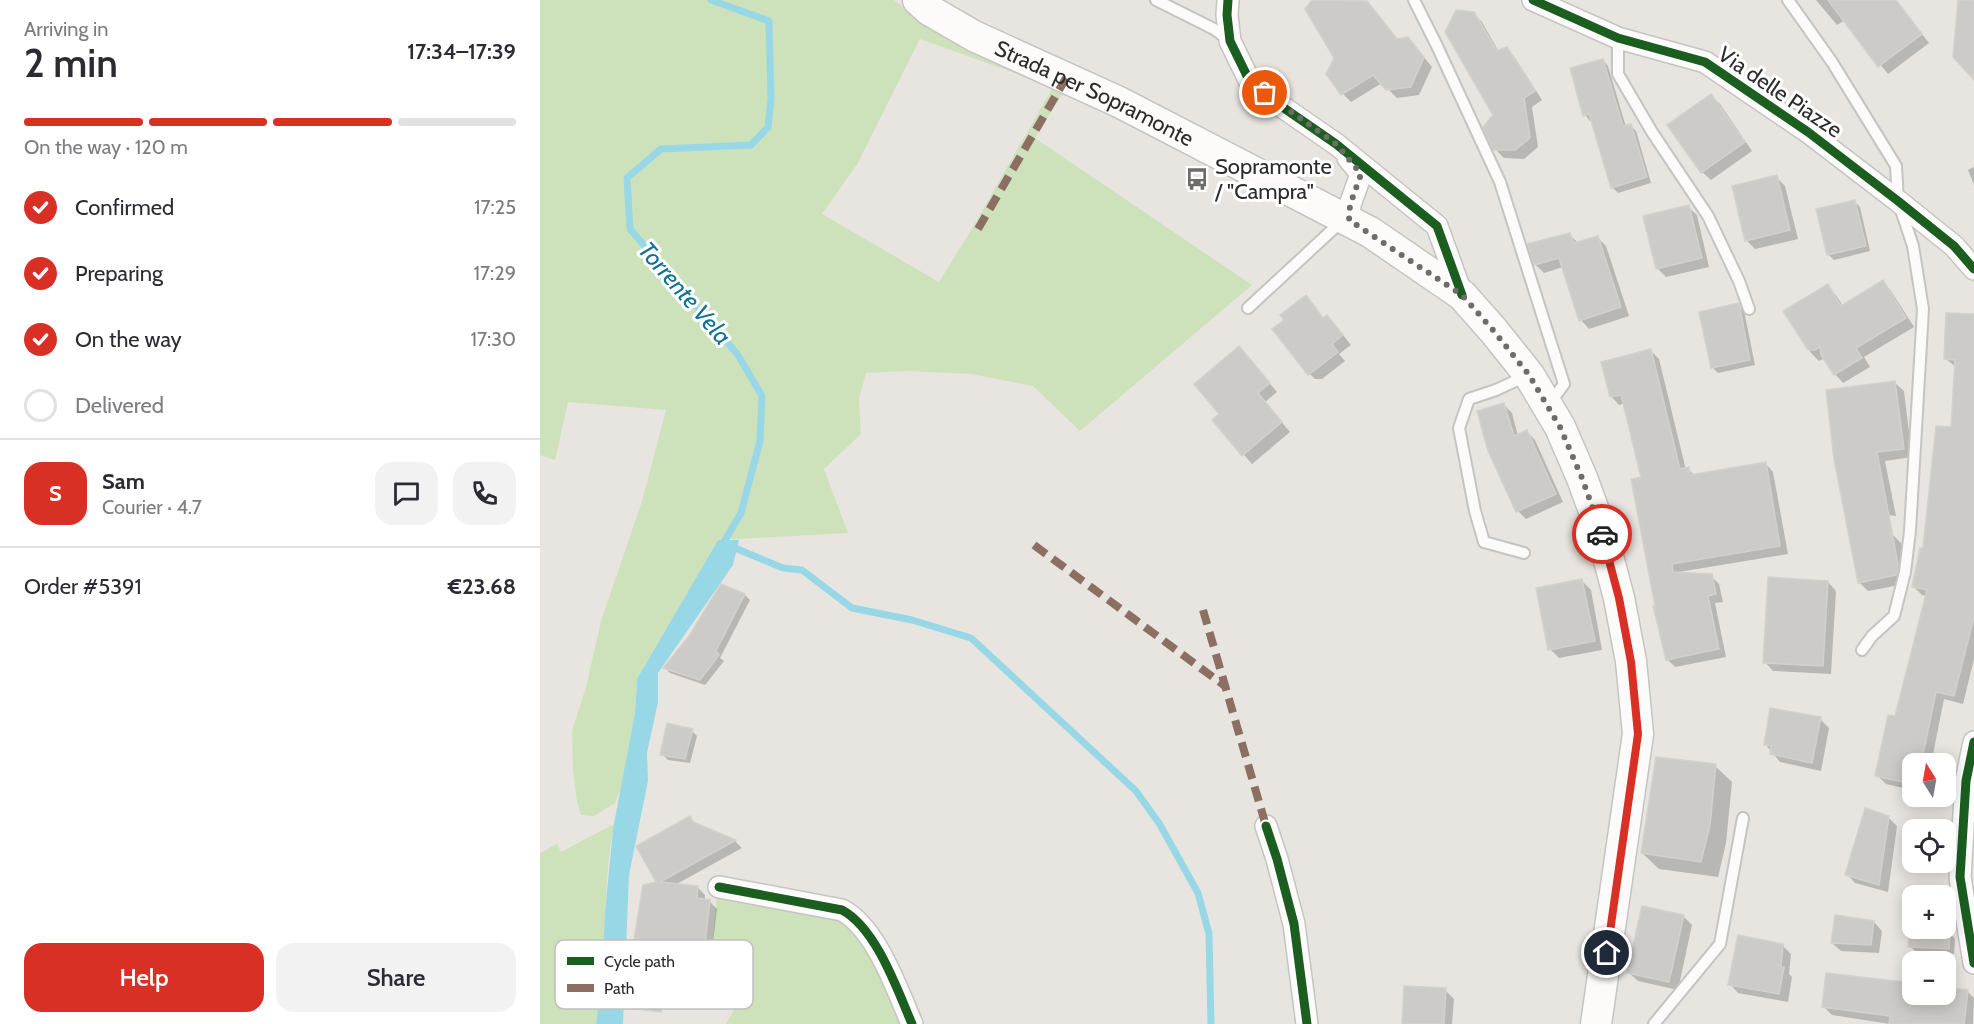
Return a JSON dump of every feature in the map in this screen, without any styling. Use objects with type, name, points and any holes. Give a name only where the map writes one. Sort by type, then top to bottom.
[{"type":"main road","name":"Strada per Sopramonte","points":[[918,0],[929,10],[974,36],[1119,102],[1281,187],[1348,219],[1462,295],[1529,375],[1560,427],[1601,530],[1619,598],[1629,651],[1638,734],[1596,1024]]},
{"type":"street","points":[[1228,0],[1230,41],[1249,80],[1281,106],[1336,144],[1437,226],[1462,295]]},
{"type":"street","name":"Via delle Piazze","points":[[1533,0],[1618,38],[1705,62],[1808,132],[1898,201],[1954,246],[1974,269]]},
{"type":"street","points":[[1336,144],[1361,174],[1350,205],[1348,219]]},
{"type":"street","points":[[1974,742],[1966,781],[1960,877],[1974,963]]},
{"type":"street","points":[[1266,826],[1294,924],[1307,1024]]},
{"type":"street","points":[[719,886],[842,910],[853,916],[862,925],[879,954],[912,1024]]},
{"type":"lane","points":[[1156,0],[1214,29],[1230,41]]},
{"type":"lane","points":[[1414,0],[1500,182],[1564,384],[1548,405]]},
{"type":"lane","name":"Via delle Piazze","points":[[1788,0],[1832,62],[1896,166],[1898,201],[1913,246],[1923,309],[1910,531],[1905,572],[1894,616],[1872,636],[1862,650]]},
{"type":"lane","points":[[1618,38],[1618,74],[1652,132],[1708,216],[1739,281],[1749,309]]},
{"type":"lane","points":[[1248,308],[1348,219]]},
{"type":"lane","points":[[1524,553],[1484,542],[1475,511],[1459,428],[1468,399],[1496,390],[1529,375]]},
{"type":"lane","points":[[1654,1024],[1720,944],[1743,818]]},
{"type":"green space","points":[[540,0],[894,0],[911,13],[1065,90],[1035,138],[1252,285],[1080,431],[1033,386],[971,374],[905,371],[866,373],[859,399],[861,434],[824,469],[848,533],[718,540],[637,679],[635,713],[623,782],[615,803],[594,816],[581,815],[577,802],[572,731],[586,687],[601,621],[642,501],[666,410],[568,402],[555,460],[540,455]],"holes":[[[920,39],[1053,87],[939,282],[822,214],[858,163]]]},
{"type":"green space","points":[[614,824],[610,849],[604,940],[555,940],[555,1009],[598,1009],[596,1024],[540,1024],[540,853],[557,844],[561,852]]},
{"type":"green space","points":[[717,894],[829,913],[856,930],[904,1024],[726,1024],[735,1009],[753,1009],[753,940],[712,940]]},
{"type":"water","points":[[718,540],[739,540],[733,565],[658,673],[658,702],[647,753],[648,781],[629,875],[626,940],[604,940],[613,829],[635,713],[637,679]]},
{"type":"water","points":[[598,1009],[624,1009],[623,1024],[596,1024]]},
{"type":"building","points":[[1312,0],[1367,1],[1397,39],[1408,37],[1424,57],[1411,87],[1386,90],[1373,75],[1341,95],[1326,74],[1334,58],[1305,9]]},
{"type":"building","points":[[1828,0],[1896,0],[1922,34],[1878,67]]},
{"type":"building","points":[[1958,0],[1974,0],[1974,80],[1953,57]]},
{"type":"building","points":[[1456,10],[1474,12],[1497,51],[1507,47],[1535,91],[1524,98],[1530,138],[1515,150],[1493,150],[1483,127],[1493,115],[1445,32]]},
{"type":"building","points":[[1603,59],[1623,126],[1631,124],[1647,177],[1611,188],[1589,114],[1583,116],[1570,68]]},
{"type":"building","points":[[1711,94],[1745,142],[1701,173],[1667,125]]},
{"type":"building","points":[[1777,175],[1790,230],[1745,241],[1732,186]]},
{"type":"building","points":[[1855,200],[1866,246],[1827,255],[1816,209]]},
{"type":"building","points":[[1689,205],[1702,258],[1656,269],[1643,216]]},
{"type":"building","points":[[1570,233],[1574,243],[1598,236],[1621,307],[1579,321],[1559,258],[1534,265],[1527,244]]},
{"type":"building","points":[[1883,280],[1906,318],[1856,348],[1862,358],[1834,375],[1821,355],[1820,347],[1808,350],[1783,311],[1828,284],[1841,306]]},
{"type":"building","points":[[1306,295],[1323,318],[1327,315],[1343,335],[1332,344],[1338,352],[1308,375],[1272,329],[1284,320],[1280,315]]},
{"type":"building","points":[[1739,303],[1750,360],[1711,368],[1699,312]]},
{"type":"building","points":[[1946,313],[1974,314],[1974,617],[1954,696],[1936,692],[1923,753],[1902,753],[1902,782],[1875,776],[1888,715],[1895,716],[1927,590],[1912,587],[1920,548],[1923,548],[1936,426],[1951,427],[1955,360],[1944,359]]},
{"type":"building","points":[[1239,346],[1270,383],[1258,393],[1282,422],[1242,456],[1212,420],[1219,414],[1194,384]]},
{"type":"building","points":[[1651,349],[1680,469],[1689,467],[1690,475],[1766,462],[1780,546],[1672,564],[1673,572],[1712,574],[1716,594],[1708,596],[1719,649],[1666,660],[1653,606],[1655,606],[1631,479],[1641,477],[1621,395],[1610,397],[1601,362]]},
{"type":"building","points":[[1895,381],[1904,449],[1877,452],[1898,571],[1896,575],[1858,583],[1834,459],[1826,390]]},
{"type":"building","points":[[1504,403],[1514,436],[1527,430],[1556,494],[1516,512],[1488,451],[1477,411]]},
{"type":"building","points":[[1768,577],[1828,581],[1823,666],[1763,663]]},
{"type":"building","points":[[1582,579],[1595,641],[1548,650],[1536,588]]},
{"type":"building","points":[[721,584],[745,594],[716,651],[719,655],[700,680],[663,668],[689,636]]},
{"type":"building","points":[[1770,708],[1821,717],[1812,763],[1770,754],[1771,746],[1764,745]]},
{"type":"building","points":[[667,723],[693,729],[685,759],[660,755]]},
{"type":"building","points":[[1656,757],[1716,764],[1710,825],[1701,862],[1641,853]]},
{"type":"building","points":[[1865,808],[1889,816],[1879,885],[1845,875]]},
{"type":"building","points":[[690,816],[693,822],[736,840],[660,882],[698,886],[697,898],[710,900],[705,940],[634,940],[643,885],[656,882],[636,846]]},
{"type":"building","points":[[1642,906],[1684,915],[1669,982],[1627,973]]},
{"type":"building","points":[[1835,915],[1874,921],[1871,945],[1831,943]]},
{"type":"building","points":[[1738,935],[1783,944],[1781,967],[1784,967],[1779,994],[1728,985]]},
{"type":"building","points":[[1909,939],[1950,939],[1949,949],[1908,947]]},
{"type":"building","points":[[1826,973],[1902,982],[1902,1005],[1956,1005],[1956,989],[1968,990],[1964,1024],[1889,1024],[1890,1016],[1822,1007]]},
{"type":"building","points":[[1404,986],[1446,988],[1444,1024],[1402,1024]]},
{"type":"building","points":[[638,1009],[661,1009],[661,1012]]},
{"type":"waterway","name":"Torrente Vela","points":[[711,0],[769,21],[771,99],[768,127],[751,145],[661,149],[627,178],[630,229],[738,355],[762,396],[760,441],[741,513],[721,547]]},
{"type":"waterway","points":[[730,546],[783,568],[802,570],[852,608],[912,620],[971,638],[1136,791],[1159,823],[1198,893],[1209,934],[1211,1024]]},
{"type":"marked path","points":[[978,229],[1066,78]]},
{"type":"marked path","points":[[1034,545],[1225,686]]},
{"type":"marked path","points":[[1203,610],[1266,826]]},
{"type":"cycle path","points":[[1228,0],[1230,41],[1249,80],[1281,106],[1336,144],[1437,226],[1462,295]]},
{"type":"cycle path","points":[[1533,0],[1618,38],[1705,62],[1808,132],[1898,201],[1954,246],[1974,269]]},
{"type":"cycle path","points":[[1974,742],[1966,781],[1960,877],[1974,963]]},
{"type":"cycle path","points":[[1266,826],[1294,924],[1307,1024]]},
{"type":"cycle path","points":[[719,887],[842,910],[865,930],[875,945],[892,977],[912,1024]]},
{"type":"way so far","points":[[1265,93],[1336,144],[1361,174],[1350,205],[1349,220],[1462,295],[1529,375],[1560,427],[1582,478],[1602,534]]},
{"type":"place","name":"Sopramonte / \"Campra\"","points":[[1197,179]]},
{"type":"route","points":[[1602,534],[1619,598],[1631,662],[1638,734],[1607,953]]}]
